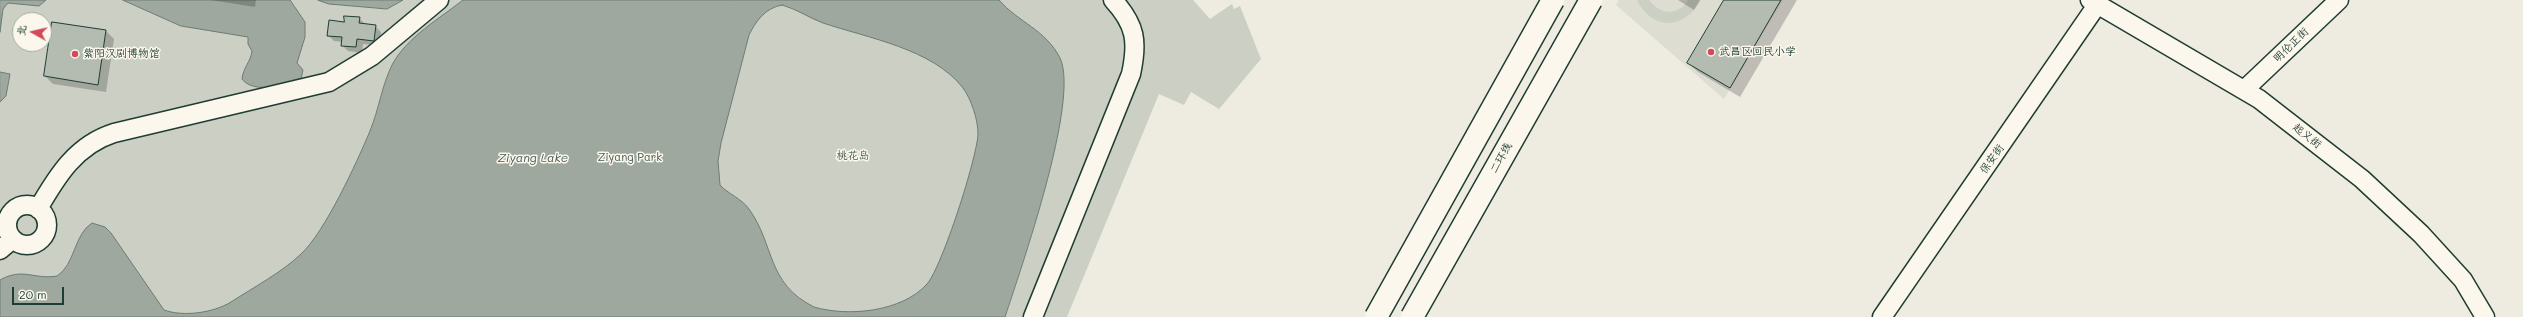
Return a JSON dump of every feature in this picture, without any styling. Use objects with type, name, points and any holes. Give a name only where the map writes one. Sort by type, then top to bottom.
[{"type":"highway","points":[[1376,317],[1554,0]]},
{"type":"highway","name":"二环线","points":[[1412,317],[1591,0]]},
{"type":"street","points":[[38,209],[54,182],[67,165],[96,140],[114,133],[329,82],[372,56],[439,0]]},
{"type":"street","points":[[1033,317],[1131,74],[1135,51],[1133,32],[1128,17],[1113,0]]},
{"type":"street","name":"明伦正街","points":[[2244,90],[2338,0]]},
{"type":"street","name":"起义街","points":[[2094,2],[2244,90],[2362,179],[2416,229],[2464,280],[2486,317]]},
{"type":"street","name":"保安街","points":[[1882,317],[2094,2]]},
{"type":"street","points":[[25,206],[38,209],[46,222],[45,233],[41,239],[27,245],[6,244],[8,219],[13,211],[25,206]]},
{"type":"shaded area","name":"武昌区回民小学","points":[[1619,0],[1783,0],[1724,99],[1616,5]]},
{"type":"green space","name":"Ziyang Park","points":[[0,0],[1193,0],[1210,19],[1232,4],[1234,9],[1240,6],[1261,59],[1219,109],[1191,92],[1184,105],[1159,94],[1067,317],[0,317]]},
{"type":"green space","points":[[1637,0],[1649,0],[1658,9],[1669,12],[1680,9],[1688,0],[1701,0],[1694,10],[1686,17],[1669,23],[1660,22],[1652,18]]},
{"type":"water","points":[[0,0],[46,0],[39,6],[8,3],[3,9],[0,32]]},
{"type":"water","points":[[123,0],[290,0],[305,22],[305,37],[297,63],[303,70],[300,83],[278,87],[261,87],[247,84],[242,79],[252,51],[248,44],[248,37],[181,26]]},
{"type":"water","points":[[318,0],[403,0],[387,9],[329,4]]},
{"type":"water","name":"Ziyang Lake","points":[[463,0],[999,0],[1007,8],[1040,33],[1054,48],[1060,58],[1064,79],[1062,109],[1056,145],[1035,225],[1005,317],[0,317],[0,280],[15,274],[49,277],[57,276],[68,265],[81,234],[92,223],[105,227],[111,233],[164,310],[180,313],[198,313],[216,309],[231,302],[276,274],[301,254],[310,244],[330,214],[349,178],[373,123],[383,89],[392,65],[398,55],[415,37]],"holes":[[[782,5],[823,23],[899,46],[917,54],[935,64],[950,75],[963,88],[974,110],[978,128],[976,147],[958,212],[941,257],[927,284],[904,301],[874,310],[842,312],[814,307],[798,297],[787,287],[779,275],[763,236],[749,209],[720,185],[718,161],[721,143],[749,35],[758,20],[766,12]]]},
{"type":"water","points":[[0,72],[10,74],[6,96],[0,102]]},
{"type":"building","points":[[1724,0],[1781,0],[1730,88],[1687,63]]},
{"type":"building","points":[[344,16],[360,17],[359,23],[376,25],[374,41],[357,39],[356,47],[341,46],[342,37],[327,36],[329,20],[344,22]]},
{"type":"building","points":[[52,22],[106,30],[98,85],[44,76],[48,52],[52,52]]},
{"type":"place","name":"武昌区回民小学","points":[[1711,52]]},
{"type":"place","name":"紫阳汉剧博物馆","points":[[75,54]]},
{"type":"park label","name":"桃花岛","points":[[853,156]]}]
